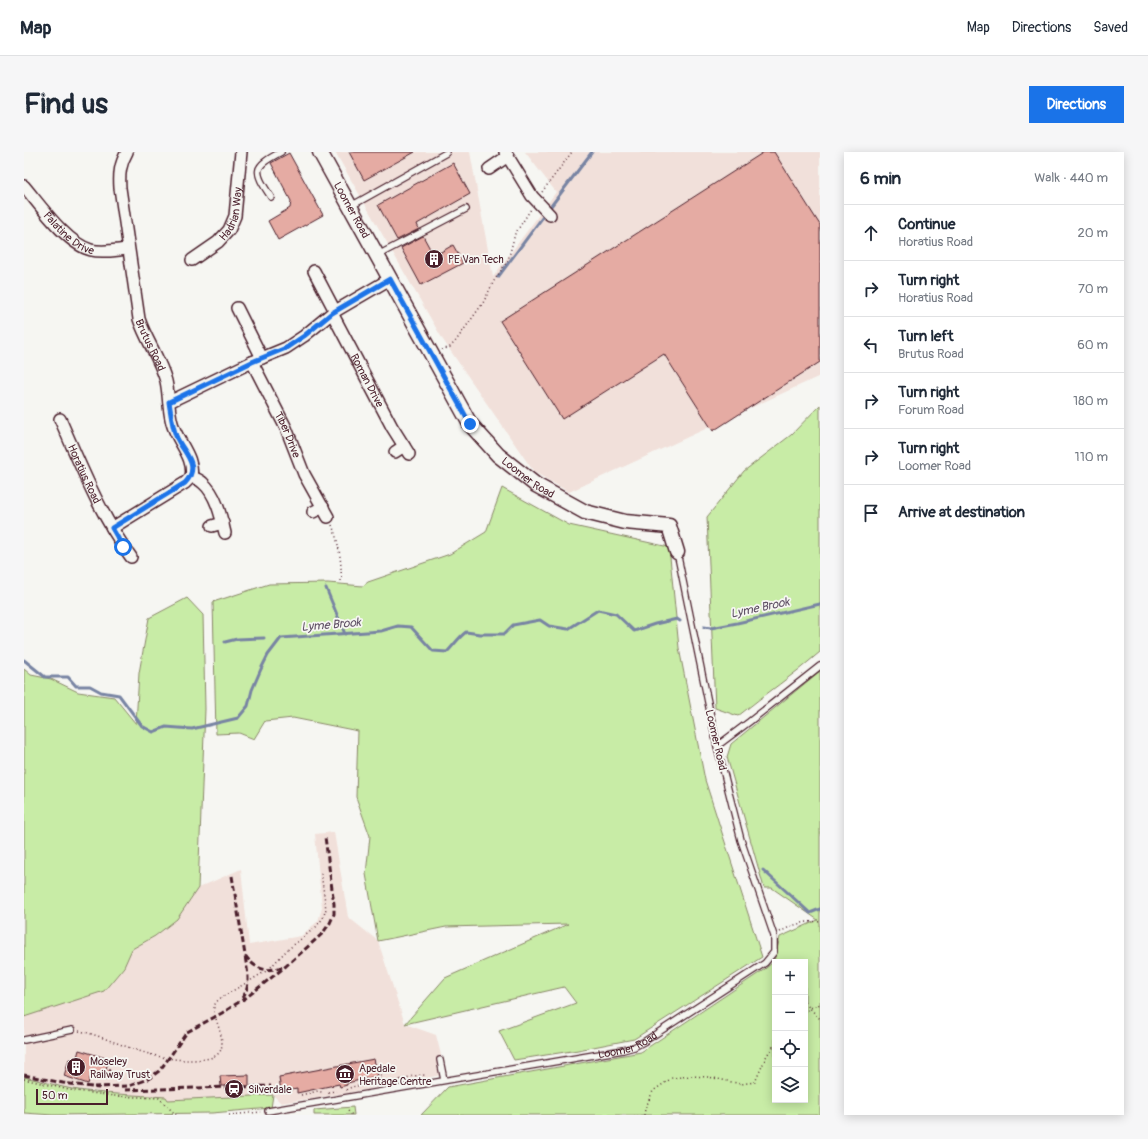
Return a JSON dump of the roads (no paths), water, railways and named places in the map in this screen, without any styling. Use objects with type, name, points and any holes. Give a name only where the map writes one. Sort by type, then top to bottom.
[{"type":"street","name":"Brutus Road","points":[[126,152],[121,163],[119,174],[128,249],[139,319],[144,334],[159,362],[166,381],[172,423],[177,438],[191,462],[193,469],[191,477]]},
{"type":"street","name":"Hadrian Way","points":[[192,260],[218,242],[229,230],[235,216],[241,152]]},
{"type":"street","name":"Loomer Road","points":[[320,152],[470,424],[498,455],[536,485],[585,512],[625,522],[669,526],[677,552]]},
{"type":"street","points":[[489,169],[506,154],[550,215]]},
{"type":"street","name":"Palatine Drive","points":[[24,186],[60,228],[77,244],[91,250],[102,251],[128,249]]},
{"type":"street","name":"Roman Drive","points":[[314,271],[403,450]]},
{"type":"street","points":[[169,402],[257,360],[286,348],[334,312],[390,279]]},
{"type":"street","name":"Tiber Drive","points":[[237,308],[257,360],[321,512]]},
{"type":"street","name":"Horatius Road","points":[[60,419],[91,488],[112,528],[130,557]]},
{"type":"street","points":[[112,528],[185,483],[191,477],[202,482],[215,501],[220,527]]},
{"type":"lane","points":[[271,197],[258,174],[259,168],[263,162],[281,152]]},
{"type":"lane","points":[[350,206],[446,153]]},
{"type":"lane","points":[[377,255],[466,209]]},
{"type":"lane","name":"Loomer Road","points":[[268,1111],[634,1047],[765,963],[774,952],[774,936],[741,840],[716,746],[677,552]]},
{"type":"lane","points":[[716,746],[750,722],[820,666]]},
{"type":"lane","points":[[24,1040],[72,1030]]},
{"type":"lane","points":[[440,1060],[444,1080]]},
{"type":"waterway","points":[[548,210],[592,152]]},
{"type":"waterway","points":[[498,277],[545,214]]},
{"type":"waterway","points":[[326,588],[345,634]]},
{"type":"waterway","name":"Lyme Brook","points":[[704,627],[711,628],[737,623],[820,604]]},
{"type":"waterway","name":"Lyme Brook","points":[[24,660],[45,677],[68,677],[76,686],[90,686],[101,692],[119,695],[142,726],[153,732],[166,727],[192,729],[238,718],[248,706],[252,690],[268,655],[281,638],[381,631],[398,626],[411,627],[433,651],[447,652],[466,632],[480,634],[504,634],[513,625],[540,620],[549,626],[568,629],[598,610],[616,614],[634,631],[677,619],[680,621]]},
{"type":"waterway","points":[[225,642],[237,639],[264,638]]},
{"type":"waterway","points":[[763,870],[810,913],[820,909]]},
{"type":"railway","points":[[94,1087],[129,1086],[148,1079],[159,1071],[187,1032],[222,1013],[247,997],[286,966],[322,934],[330,923],[334,914],[325,837]]},
{"type":"railway","points":[[232,876],[245,955],[256,967],[266,970],[282,967]]},
{"type":"railway","points":[[242,998],[248,983],[248,972],[245,956]]},
{"type":"railway","points":[[24,1075],[63,1083],[99,1088]]},
{"type":"railway","points":[[125,1090],[271,1086]]},
{"type":"place","name":"PE Van Tech","points":[[434,259]]},
{"type":"place","name":"Moseley Railway Trust","points":[[76,1067]]},
{"type":"place","name":"Apedale Heritage Centre","points":[[345,1074]]},
{"type":"place","name":"Silverdale","points":[[234,1089]]}]
